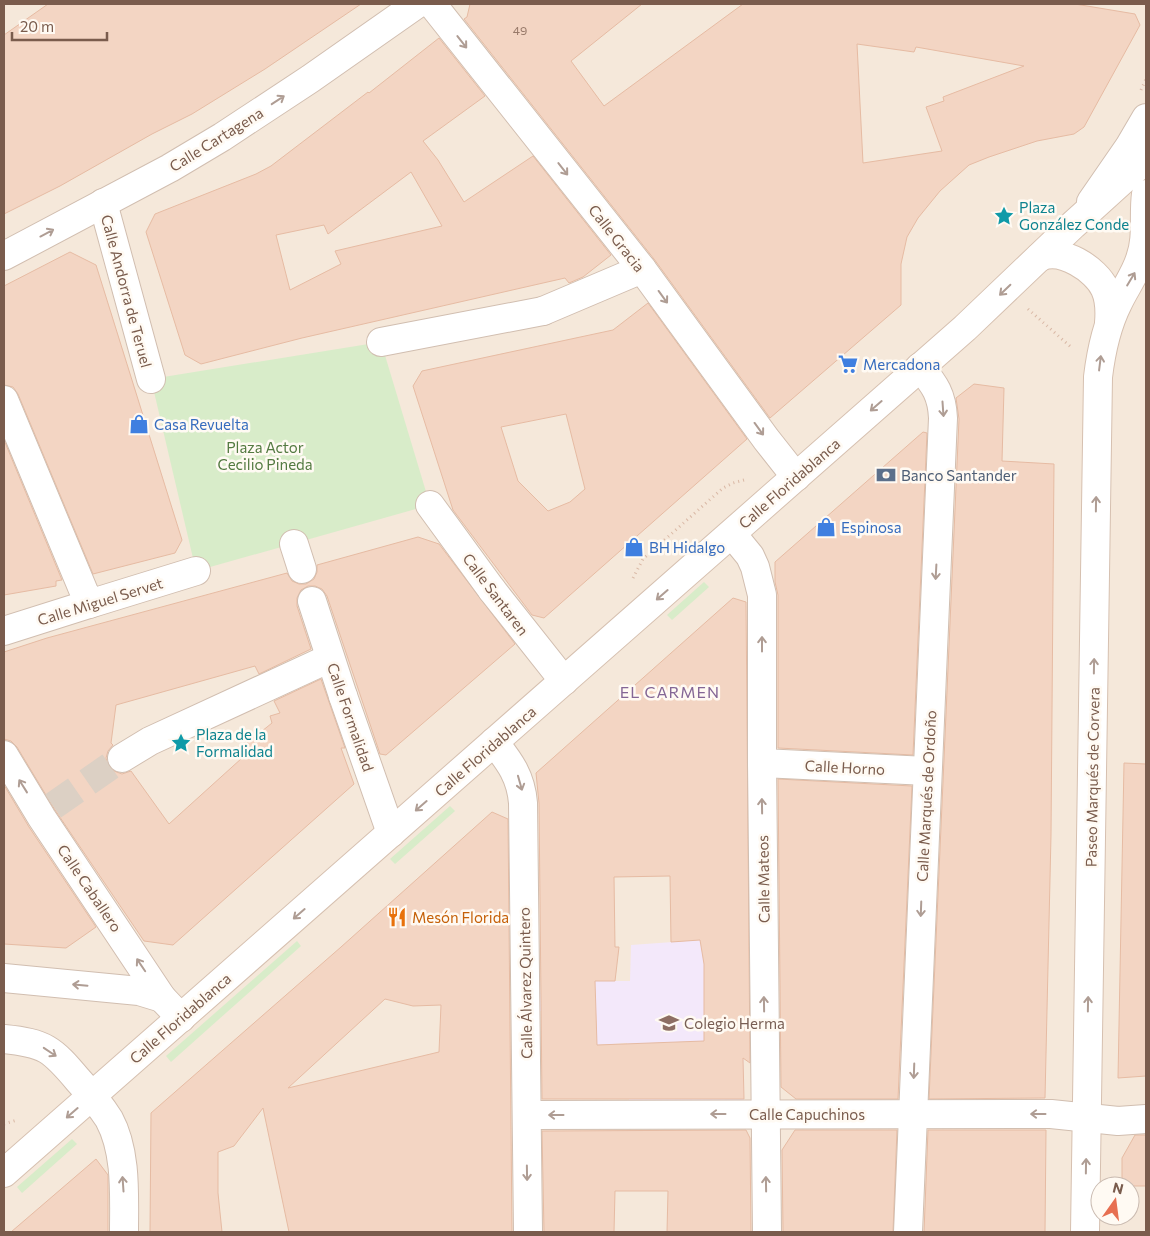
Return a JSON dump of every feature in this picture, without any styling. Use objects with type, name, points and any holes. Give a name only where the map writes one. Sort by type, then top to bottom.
[{"type":"street","name":"Calle Cartagena","points":[[4,256],[170,168],[222,137],[310,79],[417,4]]},
{"type":"street","name":"Calle Gracia","points":[[432,4],[642,269],[796,477]]},
{"type":"street","points":[[1073,225],[1097,194],[1141,115]]},
{"type":"street","points":[[1040,257],[1146,159]]},
{"type":"street","points":[[1109,323],[1136,271],[1143,252],[1146,194]]},
{"type":"street","name":"Calle Andorra de Teruel","points":[[103,203],[151,379]]},
{"type":"street","points":[[1040,257],[1050,254],[1066,257],[1085,266],[1092,272],[1106,290],[1110,305],[1109,323]]},
{"type":"street","name":"Calle Floridablanca","points":[[4,1174],[920,368],[1040,257]]},
{"type":"street","points":[[381,342],[543,311],[642,269]]},
{"type":"street","name":"Paseo Marqués de Corvera","points":[[1085,1232],[1098,377],[1101,354],[1109,323]]},
{"type":"street","name":"Calle Marqués de Ordoño","points":[[908,1232],[943,418],[943,402],[932,381],[920,368]]},
{"type":"street","points":[[4,400],[89,604]]},
{"type":"street","name":"Calle Santaren","points":[[430,505],[492,590],[564,681]]},
{"type":"street","name":"Calle Mateos","points":[[732,534],[750,556],[755,567],[762,595],[767,1232]]},
{"type":"street","name":"Calle Miguel Servet","points":[[4,631],[196,571]]},
{"type":"street","name":"Calle Formalidad","points":[[312,601],[391,833]]},
{"type":"street","points":[[122,758],[150,741],[330,658]]},
{"type":"street","name":"Calle Álvarez Quintero","points":[[494,742],[514,767],[522,791],[528,1232]]},
{"type":"street","name":"Calle Caballero","points":[[4,755],[48,812],[162,998],[181,1018]]},
{"type":"street","name":"Calle Horno","points":[[762,763],[927,771]]},
{"type":"street","points":[[4,978],[139,991],[162,998]]},
{"type":"street","points":[[4,1039],[27,1042],[52,1052],[92,1096],[109,1120],[119,1148],[124,1185],[124,1232]]},
{"type":"street","name":"Calle Capuchinos","points":[[527,1115],[1051,1114],[1118,1121],[1146,1119]]},
{"type":"path","points":[[1141,115],[1146,80]]},
{"type":"shaded area","points":[[4,4],[1146,4],[1146,1232],[4,1232]]},
{"type":"shaded area","name":"Colegio Herma","points":[[701,940],[704,965],[704,1015],[743,1014],[744,1101],[629,1101],[627,1043],[597,1045],[596,1012],[540,1011],[541,981],[630,981],[631,945]]},
{"type":"green space","name":"Plaza Actor Cecilio Pineda","points":[[381,342],[430,505],[196,571],[151,379]]},
{"type":"green space","points":[[704,582],[709,587],[672,620],[667,615]]},
{"type":"green space","points":[[450,806],[455,811],[395,864],[390,859]]},
{"type":"green space","points":[[297,941],[301,946],[171,1062],[166,1056]]},
{"type":"green space","points":[[72,1139],[77,1144],[22,1193],[17,1187]]},
{"type":"building","points":[[48,4],[361,4],[265,69],[192,114],[152,134],[60,186],[4,214],[4,35]]},
{"type":"building","points":[[470,4],[642,4],[571,61],[604,106],[743,4],[1075,4],[1135,14],[1140,25],[1084,127],[1074,134],[1037,141],[969,165],[940,191],[918,218],[907,237],[901,264],[901,305],[770,418],[654,259],[464,19],[467,17]],"holes":[[[857,44],[914,52],[916,47],[1024,66],[943,97],[944,101],[926,107],[942,151],[863,163]]]},
{"type":"building","points":[[439,38],[485,96],[423,141],[438,160],[464,202],[533,156],[611,255],[583,277],[569,283],[565,278],[302,338],[201,364],[185,355],[146,232],[155,214],[256,174],[271,166]],"holes":[[[411,172],[442,226],[335,251],[341,264],[290,290],[276,235],[324,225],[328,234]]]},
{"type":"building","points":[[70,252],[96,265],[182,540],[175,553],[93,574],[18,394],[13,387],[4,385],[4,286]]},
{"type":"building","points":[[648,303],[747,439],[544,618],[532,615],[453,510],[413,386],[422,371],[613,330]],"holes":[[[566,414],[585,489],[570,502],[548,511],[518,481],[501,427]]]},
{"type":"building","points":[[974,384],[1004,388],[1002,461],[1054,464],[1051,835],[1045,1098],[929,1099],[959,419],[956,398]]},
{"type":"building","points":[[923,432],[927,433],[913,755],[778,748],[778,595],[775,582],[775,562]]},
{"type":"building","points":[[4,440],[62,580],[56,581],[56,586],[4,595]]},
{"type":"building","points":[[418,537],[439,544],[515,644],[386,755],[380,754],[327,596],[322,589],[315,586],[308,586],[301,590],[297,598],[297,606],[311,649],[259,674],[255,666],[116,705],[111,743],[113,745],[108,751],[106,758],[108,766],[122,774],[131,771],[169,824],[242,758],[236,752],[272,723],[270,716],[280,713],[274,701],[321,679],[345,748],[341,748],[354,784],[173,945],[144,941],[55,810],[17,747],[11,741],[4,739],[4,652],[47,638],[287,573],[292,581],[306,584],[314,579],[317,565]]},
{"type":"building","points":[[733,598],[746,602],[750,1063],[743,1058],[744,1099],[542,1099],[539,803],[536,773]],"holes":[[[670,876],[671,942],[700,940],[704,964],[704,1041],[597,1045],[595,981],[615,981],[619,947],[615,947],[614,877]]]},
{"type":"building","points":[[1124,763],[1146,764],[1146,1076],[1118,1078]]},
{"type":"building","points":[[778,779],[912,786],[898,1099],[796,1099],[781,1087]]},
{"type":"building","points":[[4,785],[29,827],[96,927],[66,948],[4,944]]},
{"type":"building","points":[[492,812],[508,819],[512,1232],[289,1232],[263,1108],[234,1146],[218,1152],[218,1193],[222,1232],[150,1232],[151,1113]],"holes":[[[385,999],[413,1006],[441,1005],[439,1052],[288,1088]]]},
{"type":"building","points":[[746,1130],[750,1138],[751,1232],[667,1232],[668,1191],[615,1191],[614,1232],[544,1232],[542,1131]]},
{"type":"building","points":[[795,1130],[897,1130],[893,1232],[783,1232],[782,1150]]},
{"type":"building","points":[[928,1130],[1046,1130],[1045,1232],[924,1232]]},
{"type":"building","points":[[1135,1135],[1146,1135],[1146,1186],[1140,1186],[1140,1176],[1122,1176],[1122,1158]]},
{"type":"building","points":[[96,1159],[108,1175],[108,1232],[11,1232]]},
{"type":"tunnel","points":[[53,806],[122,758]]},
{"type":"place","name":"Plaza González Conde","points":[[1004,216]]},
{"type":"place","name":"Mercadona","points":[[848,364]]},
{"type":"place","name":"Casa Revuelta","points":[[139,424]]},
{"type":"place","name":"Banco Santander","points":[[886,475]]},
{"type":"place","name":"Espinosa","points":[[826,527]]},
{"type":"place","name":"BH Hidalgo","points":[[634,547]]},
{"type":"place","name":"Plaza de la Formalidad","points":[[181,743]]},
{"type":"place","name":"Mesón Florida","points":[[397,917]]},
{"type":"place","name":"Colegio Herma","points":[[669,1023]]},
{"type":"district","name":"EL CARMEN","points":[[670,691]]}]
